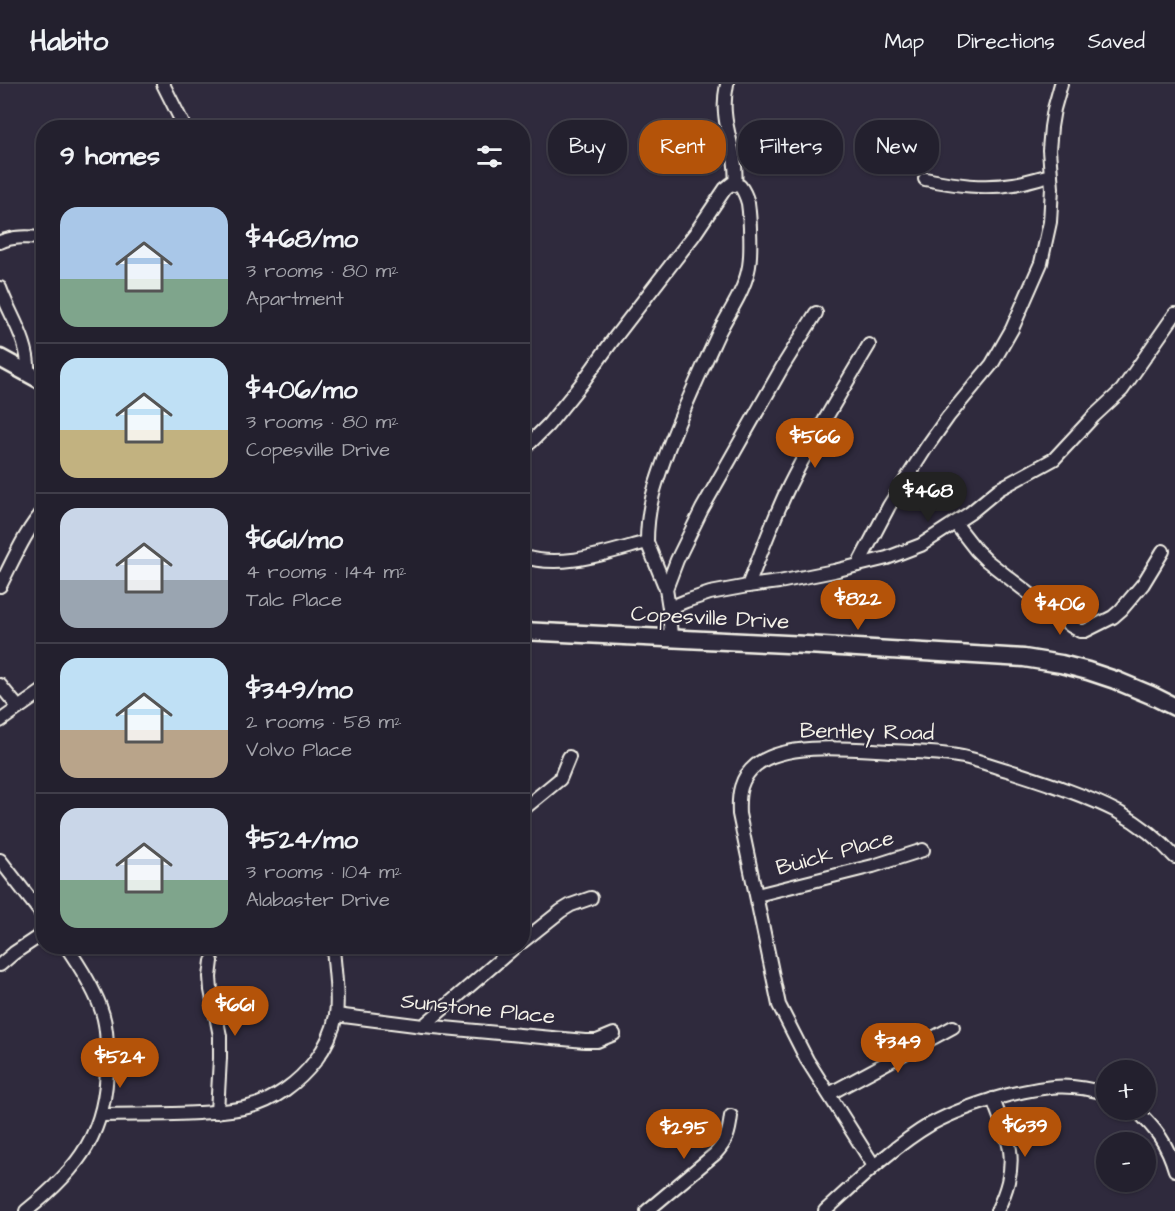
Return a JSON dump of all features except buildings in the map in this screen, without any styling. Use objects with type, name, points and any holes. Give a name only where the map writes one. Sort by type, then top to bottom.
[{"type":"street","points":[[163,84],[180,120]]},
{"type":"street","points":[[727,84],[724,112],[735,158],[735,185]]},
{"type":"street","points":[[858,564],[889,506],[926,447],[992,364],[1012,329],[1041,263],[1047,242],[1051,203],[1049,150],[1051,127],[1061,84]]},
{"type":"street","points":[[925,179],[971,187],[994,187],[1051,175]]},
{"type":"street","points":[[530,443],[548,425],[582,382],[694,235],[725,189],[731,184],[740,186],[748,205],[749,270],[680,419],[651,501],[648,517],[647,542],[666,589],[671,638]]},
{"type":"street","points":[[0,242],[20,237],[36,238]]},
{"type":"street","points":[[0,288],[26,350],[28,373]]},
{"type":"street","points":[[666,589],[702,509],[783,366],[816,313]]},
{"type":"street","points":[[669,608],[710,593],[810,577],[887,558],[921,545],[999,489],[1054,459],[1122,390],[1175,314]]},
{"type":"street","points":[[748,586],[788,488],[816,434],[869,345]]},
{"type":"street","points":[[0,358],[36,378]]},
{"type":"street","points":[[0,586],[36,519]]},
{"type":"street","points":[[954,523],[986,560],[1080,631],[1090,630],[1121,610],[1143,584],[1162,551]]},
{"type":"street","points":[[530,559],[558,561],[592,557],[647,542]]},
{"type":"street","name":"Copesville Drive","points":[[530,631],[1024,658],[1088,671],[1115,680],[1175,707]]},
{"type":"street","points":[[0,685],[18,707]]},
{"type":"street","points":[[0,721],[36,695]]},
{"type":"street","name":"Bentley Road","points":[[874,1166],[807,1060],[779,1005],[739,814],[740,788],[749,772],[757,764],[770,757],[813,748],[938,753],[963,757],[1057,786],[1116,812],[1144,827],[1175,856]]},
{"type":"street","points":[[530,803],[560,779],[569,757]]},
{"type":"street","name":"Buick Place","points":[[757,895],[873,866],[924,850]]},
{"type":"street","points":[[0,860],[36,907]]},
{"type":"street","points":[[530,936],[561,911],[591,898]]},
{"type":"street","points":[[0,965],[36,938]]},
{"type":"street","points":[[26,1211],[59,1182],[78,1160],[90,1141],[101,1115],[107,1069],[105,1024],[93,989],[71,954]]},
{"type":"street","points":[[101,1115],[217,1112],[248,1107],[273,1097],[293,1084],[308,1071],[322,1052],[330,1035],[336,1015],[334,954]]},
{"type":"street","points":[[423,1026],[507,954]]},
{"type":"street","points":[[212,961],[211,990],[220,1036],[217,1112]]},
{"type":"street","name":"Sunstone Place","points":[[336,1015],[423,1026],[585,1041],[597,1041],[614,1034]]},
{"type":"street","points":[[829,1094],[953,1027]]},
{"type":"street","points":[[825,1211],[874,1166],[933,1123],[961,1110],[1041,1087],[1070,1086],[1096,1091]]},
{"type":"street","points":[[993,1099],[1010,1149],[1008,1185],[997,1211]]},
{"type":"street","points":[[647,1211],[724,1144],[728,1136],[731,1116]]},
{"type":"street","points":[[1147,1120],[1155,1128],[1171,1156],[1175,1170]]}]
